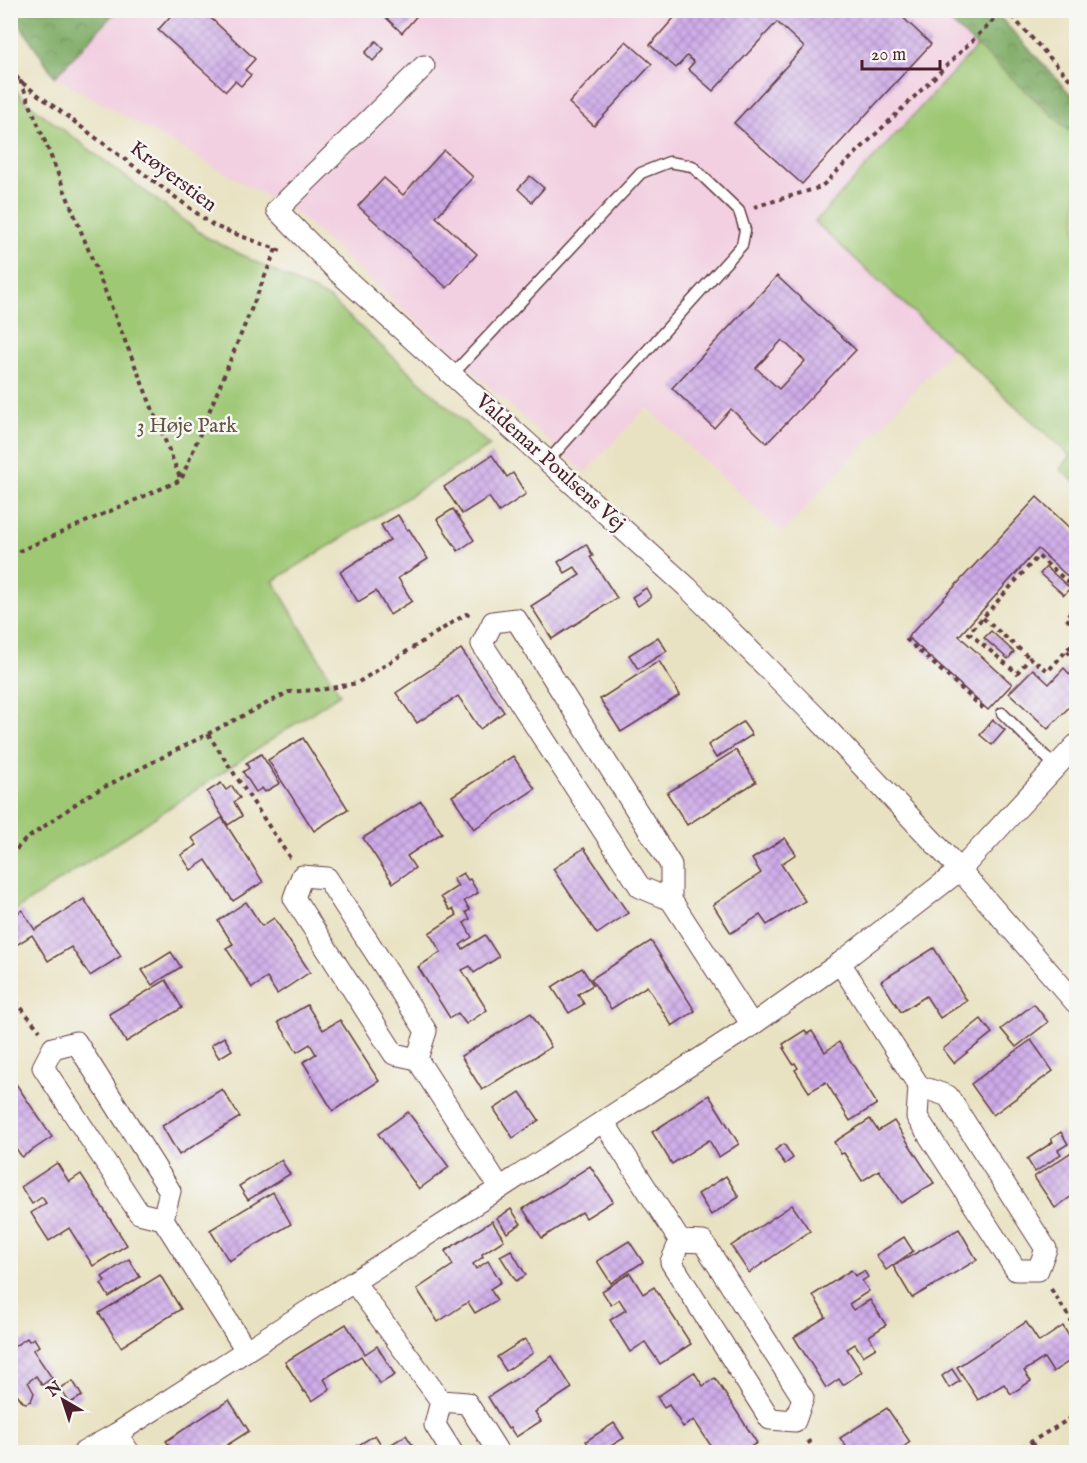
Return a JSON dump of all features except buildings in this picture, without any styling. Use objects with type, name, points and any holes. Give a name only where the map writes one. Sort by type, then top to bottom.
[{"type":"street","name":"Valdemar Poulsens Vej","points":[[424,66],[277,210],[338,272],[687,587],[816,717],[960,870],[1077,1003]]},
{"type":"street","points":[[671,900],[640,887],[482,644],[493,622],[516,620],[522,629],[671,865],[671,900],[752,1024]]},
{"type":"street","points":[[84,1452],[116,1434],[500,1188],[752,1024],[840,963],[960,870],[1077,745]]},
{"type":"street","points":[[417,1059],[426,1031],[327,878],[302,876],[294,898],[394,1054],[417,1059],[500,1188]]},
{"type":"street","points":[[840,963],[918,1086],[917,1117],[1016,1270],[1038,1270],[1046,1249],[948,1096],[918,1086]]},
{"type":"street","points":[[164,1219],[139,1213],[43,1067],[53,1048],[76,1042],[170,1191],[164,1219],[246,1350]]},
{"type":"street","points":[[603,1121],[680,1241]]},
{"type":"street","points":[[680,1241],[703,1242],[803,1398],[795,1421],[770,1419],[671,1262],[680,1241]]},
{"type":"street","points":[[354,1282],[441,1401],[467,1403],[498,1452]]},
{"type":"street","points":[[441,1401],[435,1425],[452,1452]]},
{"type":"street","points":[[116,1434],[129,1452]]},
{"type":"lane","points":[[452,375],[641,173],[669,162],[692,166],[739,212],[745,230],[742,245],[548,461]]},
{"type":"lane","points":[[1002,713],[1056,767]]},
{"type":"path","points":[[739,212],[821,187],[1005,10],[1077,86]]},
{"type":"path","name":"Krøyerstien","points":[[10,70],[21,82],[214,226],[286,253]]},
{"type":"path","points":[[10,83],[21,82],[181,480]]},
{"type":"path","points":[[10,555],[181,480],[276,249]]},
{"type":"path","points":[[1030,658],[1017,673],[969,633],[1038,556],[1077,589]]},
{"type":"path","points":[[1077,604],[1066,618],[1077,628]]},
{"type":"path","points":[[10,856],[25,840],[87,796],[288,692],[326,689],[357,682],[466,614],[493,622]]},
{"type":"path","points":[[983,618],[1048,671],[1077,640]]},
{"type":"path","points":[[906,639],[989,714],[1002,713]]},
{"type":"path","points":[[1067,651],[1077,660]]},
{"type":"path","points":[[208,734],[302,876]]},
{"type":"path","points":[[10,994],[53,1048]]},
{"type":"path","points":[[1038,1270],[1077,1328]]},
{"type":"path","points":[[1014,1452],[1077,1415]]},
{"type":"path","points":[[1032,1442],[1036,1452]]},
{"type":"shaded area","points":[[116,11],[941,11],[977,46],[816,222],[953,348],[782,533],[647,407],[585,473],[295,212],[55,77]]},
{"type":"green space","points":[[11,11],[116,11],[55,77]]},
{"type":"green space","points":[[938,11],[994,11],[1076,100],[1076,137]]},
{"type":"green space","points":[[977,46],[1076,137],[1076,449],[1070,456],[815,222]]},
{"type":"green space","name":"3 Høje Park","points":[[11,85],[25,101],[206,237],[330,299],[490,446],[273,581],[340,694],[11,913]]},
{"type":"green space","points":[[1076,449],[1076,483],[1060,469]]}]
